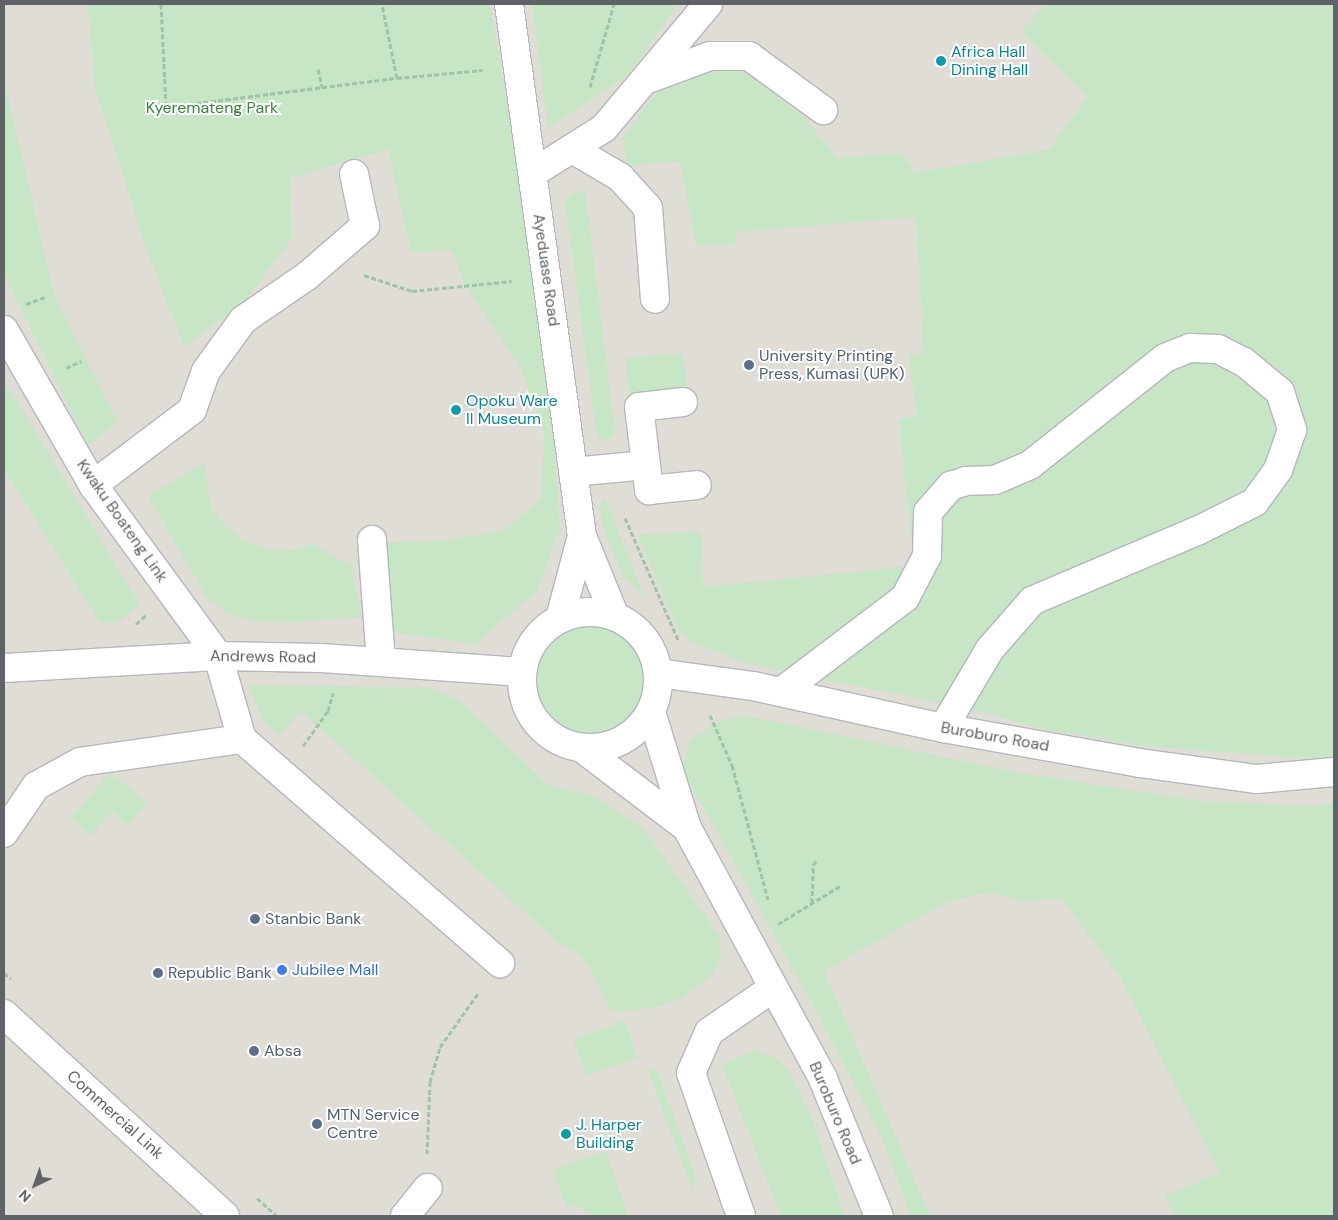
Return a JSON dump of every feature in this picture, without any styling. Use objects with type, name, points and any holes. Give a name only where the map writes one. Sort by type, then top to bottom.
[{"type":"street","name":"Ayeduase Road","points":[[509,4],[582,536],[616,617]]},
{"type":"street","points":[[533,173],[604,128],[708,4]]},
{"type":"street","points":[[644,81],[710,56],[749,56],[823,110]]},
{"type":"street","points":[[572,149],[620,178],[648,208],[655,299]]},
{"type":"street","points":[[93,485],[192,410],[206,371],[244,320],[307,276],[365,226],[354,174]]},
{"type":"street","name":"Kwaku Boateng Link","points":[[4,330],[93,485],[218,656]]},
{"type":"street","points":[[781,692],[905,598],[927,556],[928,512],[951,486],[966,481],[995,480],[1030,466],[1165,358],[1190,348],[1218,349],[1244,362],[1280,392],[1292,430],[1278,470],[1255,502],[1200,530],[1032,601],[990,649],[943,728]]},
{"type":"street","points":[[683,402],[639,407],[649,490],[697,485]]},
{"type":"street","points":[[573,472],[646,465]]},
{"type":"street","name":"Ayeduase Road","points":[[560,618],[582,536]]},
{"type":"street","points":[[372,540],[381,662]]},
{"type":"street","points":[[588,612],[616,617],[636,630],[646,643],[658,673],[657,693],[651,712],[638,728],[622,741],[602,748],[582,748],[561,742],[544,731],[530,713],[523,694],[522,672],[534,640],[560,618],[588,612]]},
{"type":"street","points":[[218,656],[242,739],[500,963]]},
{"type":"street","name":"Andrews Road","points":[[4,668],[218,656],[381,662],[522,672]]},
{"type":"street","name":"Buroburo Road","points":[[658,673],[781,692],[943,728],[1140,763],[1257,779],[1334,772]]},
{"type":"street","name":"Buroburo Road","points":[[651,712],[687,828],[823,1079],[879,1216]]},
{"type":"street","points":[[4,833],[36,786],[80,762],[242,739]]},
{"type":"street","name":"Buroburo Road","points":[[582,748],[687,828]]},
{"type":"street","points":[[741,1216],[691,1073],[709,1032],[774,988]]},
{"type":"street","name":"Commercial Link","points":[[4,1014],[225,1216]]},
{"type":"street","points":[[405,1216],[428,1188]]},
{"type":"path","points":[[161,4],[166,107],[397,78],[518,66]]},
{"type":"path","points":[[382,4],[397,78]]},
{"type":"path","points":[[589,89],[614,4]]},
{"type":"path","points":[[318,70],[322,87]]},
{"type":"path","points":[[362,275],[371,275],[412,291],[547,278]]},
{"type":"path","points":[[604,469],[732,765],[770,907]]},
{"type":"path","points":[[282,775],[328,711],[342,660]]},
{"type":"path","points":[[812,904],[813,865],[816,861]]},
{"type":"path","points":[[773,916],[776,926],[840,886]]},
{"type":"path","points":[[428,1188],[426,1148],[430,1082],[440,1046],[500,963]]},
{"type":"shaded area","points":[[4,4],[1334,4],[1334,1216],[4,1216]]},
{"type":"green space","name":"Kyeremateng Park","points":[[88,4],[490,4],[544,314],[560,529],[537,591],[475,644],[387,631],[385,543],[443,541],[505,530],[541,498],[544,429],[520,367],[464,283],[452,250],[411,252],[388,149],[290,178],[292,238],[246,300],[184,347],[146,248],[95,88]]},
{"type":"green space","points":[[532,4],[678,4],[628,75],[548,128]]},
{"type":"green space","points":[[1045,4],[1334,4],[1334,753],[1317,759],[1143,746],[1039,728],[980,711],[748,664],[692,642],[678,630],[638,535],[701,531],[703,587],[914,566],[899,419],[917,417],[909,356],[924,354],[916,217],[736,232],[736,244],[696,245],[680,161],[628,166],[621,140],[651,100],[664,87],[687,78],[725,70],[745,70],[803,116],[837,158],[901,153],[912,166],[913,173],[1048,150],[1088,97],[1021,32]]},
{"type":"green space","points":[[4,78],[54,295],[118,422],[88,445],[4,274]]},
{"type":"green space","points":[[577,190],[586,195],[615,433],[606,442],[597,436],[565,201]]},
{"type":"green space","points":[[683,353],[687,391],[629,395],[626,358]]},
{"type":"green space","points":[[4,380],[139,603],[119,622],[100,623],[4,469]]},
{"type":"green space","points":[[204,463],[211,507],[221,521],[241,539],[266,549],[293,551],[313,544],[342,562],[350,563],[362,617],[282,623],[249,620],[228,614],[206,596],[149,498],[150,494]]},
{"type":"green space","points":[[605,498],[645,598],[622,575],[604,529],[600,511]]},
{"type":"green space","points":[[588,625],[610,629],[628,642],[641,660],[645,682],[641,704],[628,722],[610,735],[588,739],[566,735],[548,722],[535,704],[531,682],[535,660],[548,642],[566,629]]},
{"type":"green space","points":[[248,685],[428,688],[460,701],[545,782],[556,788],[592,795],[643,828],[720,937],[721,959],[710,977],[683,997],[661,1006],[620,1012],[610,1010],[591,970],[578,953],[561,945],[301,711],[279,736],[263,720]]},
{"type":"green space","points":[[748,716],[1020,773],[1201,801],[1319,807],[1334,802],[1334,1216],[1175,1216],[1165,1196],[1220,1173],[1119,975],[1062,899],[1022,901],[986,892],[947,902],[824,971],[928,1211],[933,1216],[911,1216],[881,1136],[816,1011],[682,769],[691,739],[719,721]]},
{"type":"green space","points":[[110,772],[147,803],[128,826],[112,811],[90,836],[71,818]]},
{"type":"green space","points":[[625,1021],[638,1058],[587,1075],[573,1039]]},
{"type":"green space","points":[[754,1050],[773,1056],[789,1071],[812,1118],[845,1216],[781,1216],[722,1065]]},
{"type":"green space","points":[[647,1067],[658,1073],[696,1177],[692,1190]]},
{"type":"green space","points":[[606,1151],[628,1216],[594,1216],[578,1207],[566,1206],[552,1170]]},
{"type":"place","name":"Africa Hall Dining Hall","points":[[941,61]]},
{"type":"place","name":"University Printing Press, Kumasi (UPK)","points":[[749,365]]},
{"type":"place","name":"Opoku Ware II Museum","points":[[456,410]]},
{"type":"place","name":"Stanbic Bank","points":[[255,919]]},
{"type":"place","name":"Jubilee Mall","points":[[282,970]]},
{"type":"place","name":"Republic Bank","points":[[158,973]]},
{"type":"place","name":"Absa","points":[[254,1051]]},
{"type":"place","name":"MTN Service Centre","points":[[317,1124]]},
{"type":"place","name":"J. Harper Building","points":[[566,1134]]}]
